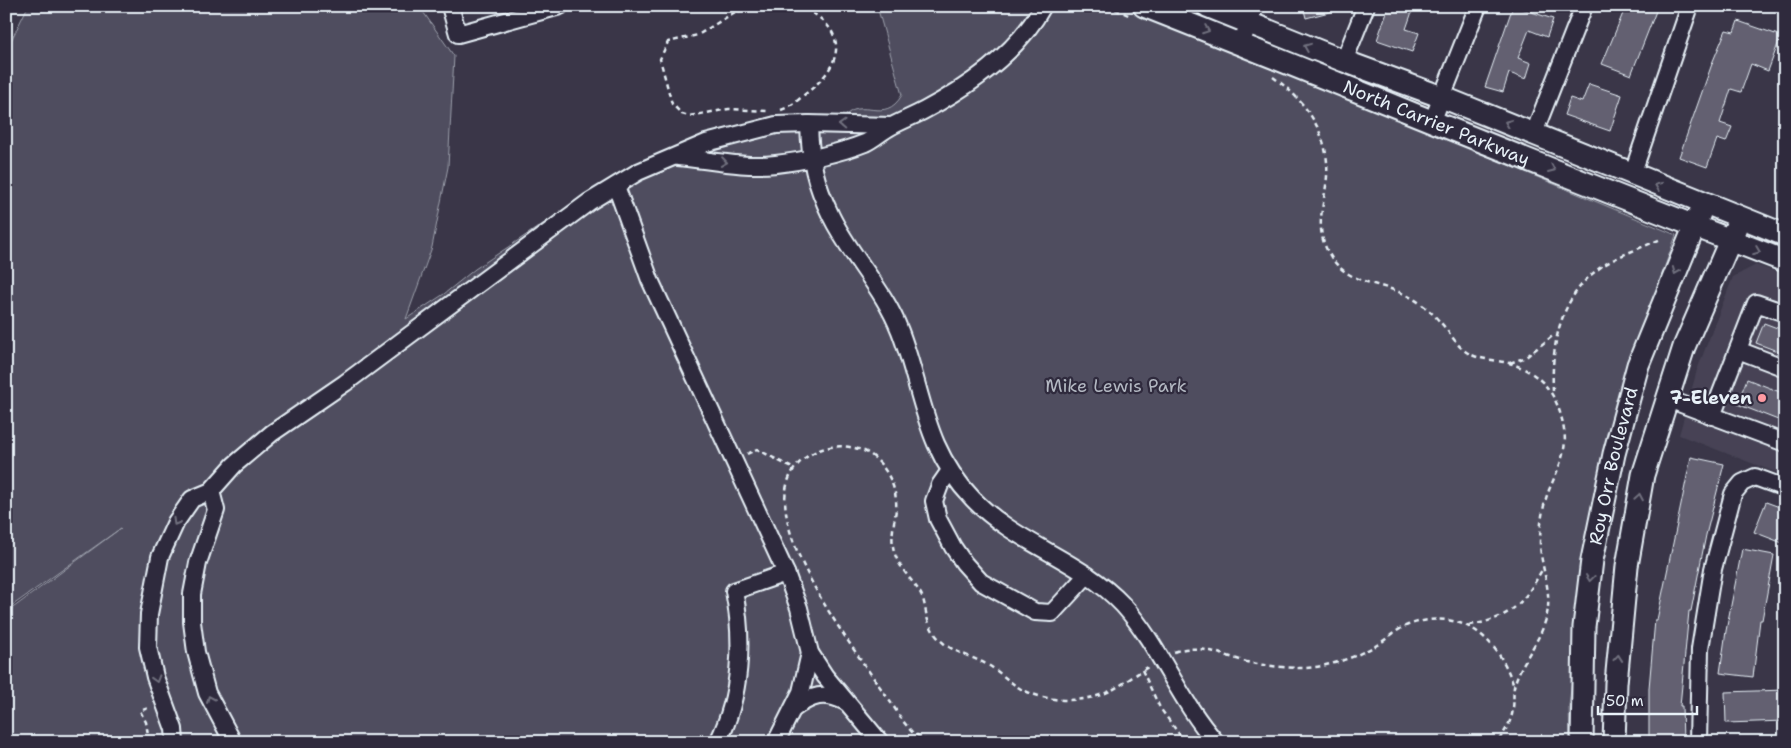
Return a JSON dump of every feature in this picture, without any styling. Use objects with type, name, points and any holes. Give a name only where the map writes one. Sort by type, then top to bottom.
[{"type":"main road","name":"North Carrier Parkway","points":[[1207,6],[1252,15],[1344,61],[1534,133],[1632,175],[1785,235]]},
{"type":"main road","name":"North Carrier Parkway","points":[[1139,12],[1241,44],[1432,122],[1524,157],[1621,199],[1785,261]]},
{"type":"main road","name":"Roy Orr Boulevard","points":[[1582,742],[1584,628],[1592,560],[1614,454],[1638,365],[1704,204]]},
{"type":"main road","name":"Roy Orr Boulevard","points":[[1614,742],[1616,683],[1627,566],[1643,475],[1684,347],[1740,218]]},
{"type":"street","points":[[450,6],[458,34],[560,6]]},
{"type":"street","points":[[676,157],[738,164],[775,164],[810,158],[865,142],[890,126],[925,110],[995,63],[1024,34],[1043,6]]},
{"type":"street","points":[[1344,61],[1366,6]]},
{"type":"street","points":[[1432,122],[1478,6]]},
{"type":"street","points":[[1534,133],[1584,6]]},
{"type":"street","points":[[1632,175],[1678,36],[1690,6]]},
{"type":"street","points":[[1241,44],[1252,15]]},
{"type":"street","points":[[808,124],[810,158],[831,217],[886,300],[900,331],[926,422],[949,472],[974,500],[995,519],[1022,538],[1087,575],[1118,600],[1134,618],[1189,706],[1216,742]]},
{"type":"street","points":[[175,742],[174,729],[155,677],[148,647],[153,584],[160,558],[176,522],[192,499],[214,487],[272,433],[345,383],[590,202],[638,172],[706,143],[776,125],[890,126]]},
{"type":"street","points":[[616,186],[650,280],[786,573],[799,608],[810,653],[825,676],[880,742]]},
{"type":"street","points":[[1712,416],[1756,303],[1785,313]]},
{"type":"street","points":[[1738,350],[1785,368]]},
{"type":"street","points":[[1668,399],[1785,443]]},
{"type":"street","points":[[949,472],[940,485],[934,501],[938,519],[953,547],[981,582],[1035,612],[1052,613],[1087,575]]},
{"type":"street","points":[[1698,742],[1700,649],[1713,570],[1733,494],[1742,483],[1755,477],[1785,488]]},
{"type":"street","points":[[214,487],[216,510],[198,563],[192,594],[192,622],[196,652],[207,693],[233,742]]},
{"type":"street","points":[[718,742],[730,710],[737,681],[740,619],[734,591],[786,573]]},
{"type":"street","points":[[776,742],[802,692],[810,653]]},
{"type":"street","points":[[793,709],[806,699],[818,696],[832,695],[847,703]]},
{"type":"path","points":[[762,6],[735,12],[698,35],[668,42],[662,51],[661,68],[672,104],[682,114],[689,116],[729,109],[771,111]]},
{"type":"path","points":[[778,110],[795,103],[817,86],[833,65],[836,52],[832,31],[825,21],[800,6]]},
{"type":"path","points":[[1106,6],[1139,12]]},
{"type":"path","points":[[1267,72],[1293,91],[1304,103],[1321,138],[1327,174],[1319,217],[1321,237],[1330,256],[1338,267],[1351,277],[1406,295],[1417,301],[1440,321],[1458,345],[1469,354],[1510,364],[1538,379],[1553,392]]},
{"type":"path","points":[[1497,742],[1506,731],[1513,710],[1514,687],[1542,631],[1547,614],[1549,599],[1540,548],[1541,521],[1549,491],[1564,452],[1563,424],[1553,392],[1553,351],[1556,333],[1567,307],[1587,279],[1616,259],[1661,240]]},
{"type":"path","points":[[1510,364],[1526,357],[1556,333]]},
{"type":"path","points":[[734,460],[757,449],[794,470]]},
{"type":"path","points":[[1469,624],[1488,622],[1514,609],[1532,588],[1544,566]]},
{"type":"path","points":[[1142,670],[1160,708],[1184,742]]},
{"type":"path","points":[[149,742],[146,722],[140,711],[164,703]]},
{"type":"shaded area","points":[[1756,265],[1785,275],[1785,476],[1679,435],[1697,370],[1733,277]]},
{"type":"green space","name":"Mike Lewis Park","points":[[28,6],[419,6],[454,56],[448,167],[432,247],[406,319],[444,294],[475,269],[603,184],[635,166],[843,118],[850,112],[858,109],[880,110],[895,104],[902,95],[877,6],[1121,6],[1240,53],[1676,235],[1632,359],[1590,525],[1569,706],[1570,742],[6,742],[6,613],[121,528],[6,610],[6,51]]},
{"type":"building","points":[[1303,6],[1337,6],[1337,10],[1306,18]]},
{"type":"building","points":[[1389,6],[1414,6],[1406,29],[1419,33],[1412,52],[1377,40]]},
{"type":"building","points":[[1513,6],[1553,19],[1547,37],[1529,30],[1518,58],[1531,63],[1526,79],[1509,73],[1503,92],[1485,87]]},
{"type":"building","points":[[1626,6],[1658,6],[1631,75],[1602,64]]},
{"type":"building","points":[[1738,21],[1781,36],[1768,71],[1751,64],[1741,92],[1731,89],[1720,123],[1732,127],[1726,142],[1717,139],[1707,167],[1679,157],[1726,30],[1734,32]]},
{"type":"building","points":[[1589,84],[1622,95],[1610,131],[1564,115],[1570,98],[1582,102]]},
{"type":"building","points":[[1764,323],[1785,331],[1785,354],[1756,343]]},
{"type":"building","name":"7-Eleven","points":[[1747,379],[1785,394],[1785,402],[1778,420],[1737,404]]},
{"type":"building","points":[[1691,457],[1724,464],[1706,535],[1691,611],[1689,611],[1680,706],[1682,706],[1683,742],[1649,742],[1649,688],[1655,620],[1657,620]]},
{"type":"building","points":[[1766,502],[1785,509],[1785,544],[1754,532]]},
{"type":"building","points":[[1742,549],[1774,555],[1762,620],[1760,620],[1753,677],[1720,673]]},
{"type":"building","points":[[1785,690],[1785,721],[1726,723],[1725,692]]},
{"type":"place","name":"7-Eleven","points":[[1762,398]]}]
